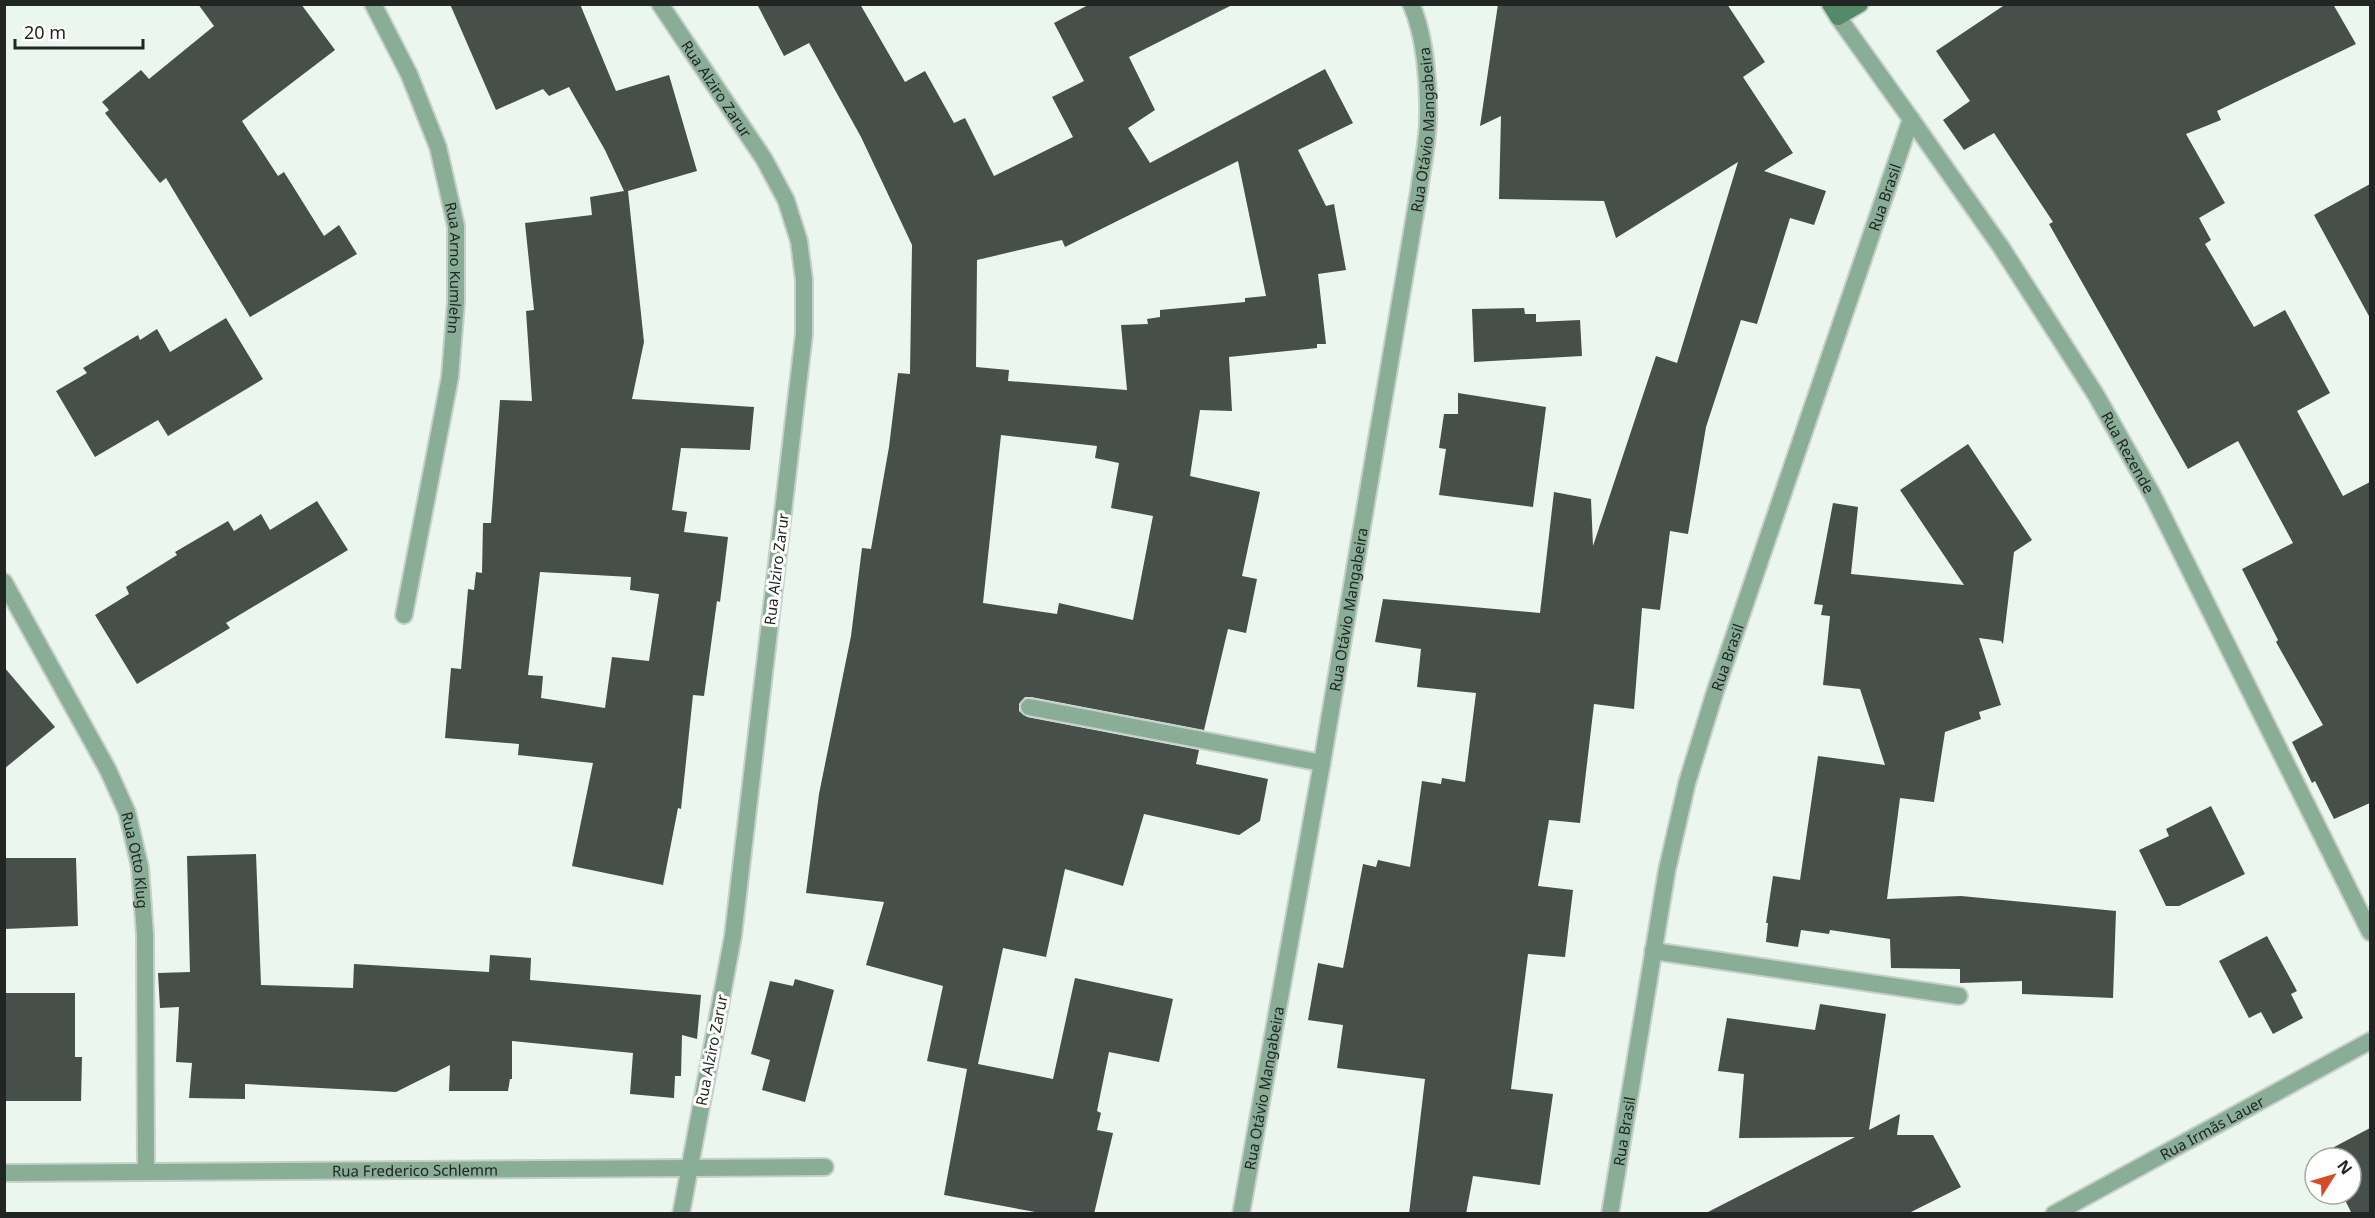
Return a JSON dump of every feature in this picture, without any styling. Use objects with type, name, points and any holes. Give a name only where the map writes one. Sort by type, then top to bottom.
[{"type":"main road","points":[[1834,11],[1860,4]]},
{"type":"street","name":"Rua Arno Kumlehn","points":[[373,4],[409,74],[438,147],[456,226],[456,302],[450,377],[404,615]]},
{"type":"street","name":"Rua Alziro Zarur","points":[[660,4],[770,169],[786,200],[799,241],[804,280],[804,334],[733,936],[681,1214]]},
{"type":"street","name":"Rua Otávio Mangabeira","points":[[1241,1214],[1322,763],[1419,191],[1428,119],[1425,62],[1417,16],[1411,4]]},
{"type":"street","name":"Rua Rezende","points":[[1834,11],[2001,247],[2096,395],[2153,496],[2370,932]]},
{"type":"street","name":"Rua Brasil","points":[[1610,1214],[1667,870],[1687,783],[1715,692],[1911,119]]},
{"type":"street","name":"Rua Otto Klug","points":[[4,582],[108,770],[130,824],[140,867],[145,935],[146,1172]]},
{"type":"street","points":[[1029,706],[1322,763]]},
{"type":"street","points":[[1653,951],[1959,996]]},
{"type":"street","name":"Rua Irmãs Lauer","points":[[2054,1214],[2370,1041]]},
{"type":"street","name":"Rua Frederico Schlemm","points":[[4,1173],[825,1167]]},
{"type":"building","points":[[198,4],[301,4],[335,50],[242,121],[278,176],[284,172],[324,236],[339,225],[357,254],[250,317],[166,178],[160,183],[105,113],[109,110],[102,102],[141,70],[149,79],[214,26]]},
{"type":"building","points":[[450,4],[580,4],[616,91],[669,75],[697,171],[628,191],[644,342],[632,399],[754,407],[750,450],[681,448],[672,510],[687,512],[684,532],[728,537],[704,696],[693,695],[681,809],[678,808],[663,885],[572,866],[593,763],[518,755],[519,744],[445,738],[451,668],[461,669],[468,589],[474,590],[476,572],[482,573],[483,523],[491,523],[500,400],[532,401],[526,311],[534,310],[525,223],[592,215],[590,197],[624,191],[605,150],[569,87],[549,96],[543,89],[496,110]],"holes":[[[540,572],[631,577],[630,590],[659,594],[649,661],[612,657],[605,708],[541,698],[543,676],[528,675]]]},
{"type":"building","points":[[757,4],[860,4],[905,82],[925,71],[954,123],[965,118],[994,176],[1073,137],[1052,97],[1084,81],[1054,23],[1090,4],[1234,4],[1129,57],[1155,110],[1128,128],[1150,163],[1325,69],[1353,123],[1298,150],[1326,206],[1334,204],[1346,270],[1318,274],[1326,344],[1317,344],[1317,348],[1229,357],[1232,411],[1200,410],[1190,476],[1260,492],[1242,576],[1257,579],[1246,633],[1228,629],[1204,730],[1031,697],[1025,697],[1019,704],[1019,711],[1027,717],[1199,750],[1196,764],[1268,779],[1260,821],[1239,835],[1144,814],[1123,886],[1065,869],[1046,957],[1003,948],[978,1064],[1053,1079],[1075,978],[1173,999],[1159,1062],[1109,1052],[1097,1111],[1101,1113],[1097,1130],[1113,1133],[1094,1214],[1046,1214],[944,1195],[967,1069],[927,1061],[943,986],[866,965],[884,902],[806,893],[819,794],[851,636],[862,548],[871,549],[889,447],[898,373],[910,374],[912,245],[861,137],[809,43],[784,56]],"holes":[[[1238,161],[1266,296],[1245,298],[1245,302],[1160,310],[1160,317],[1147,319],[1148,324],[1121,325],[1127,390],[1008,381],[1009,370],[976,367],[977,260],[1062,240],[1065,247]],[[1001,435],[1097,446],[1095,458],[1119,463],[1111,508],[1153,516],[1133,620],[1059,603],[1057,614],[983,603]]]},
{"type":"building","points":[[1498,4],[1727,4],[1765,62],[1743,77],[1793,153],[1764,171],[1826,191],[1814,225],[1790,218],[1757,324],[1741,320],[1706,427],[1688,534],[1670,531],[1660,610],[1642,608],[1634,709],[1594,704],[1580,823],[1549,820],[1538,886],[1573,890],[1565,957],[1528,954],[1511,1089],[1553,1094],[1540,1185],[1473,1176],[1466,1214],[1409,1214],[1425,1079],[1337,1068],[1343,1025],[1308,1020],[1318,963],[1343,968],[1363,864],[1376,867],[1378,860],[1410,867],[1422,781],[1441,784],[1442,778],[1465,782],[1476,693],[1417,687],[1421,649],[1375,642],[1383,599],[1540,613],[1554,492],[1591,499],[1593,546],[1656,356],[1677,363],[1738,162],[1616,238],[1604,201],[1499,199],[1501,116],[1480,126]]},
{"type":"building","points":[[2006,4],[2333,4],[2356,44],[2217,111],[2221,120],[2186,134],[2225,203],[2199,218],[2211,240],[2205,244],[2254,327],[2285,310],[2330,393],[2297,411],[2343,496],[2370,482],[2370,803],[2334,819],[2315,781],[2312,783],[2292,742],[2323,725],[2276,642],[2278,640],[2242,569],[2293,543],[2238,441],[2188,469],[2049,224],[2053,222],[1994,133],[1964,150],[1943,120],[1970,101],[1936,51]]},
{"type":"building","points":[[2370,184],[2370,318],[2314,215]]},
{"type":"building","points":[[1524,308],[1525,314],[1536,314],[1536,322],[1580,320],[1582,356],[1474,362],[1472,309]]},
{"type":"building","points":[[226,318],[263,379],[168,436],[158,420],[95,457],[56,391],[87,373],[83,368],[138,335],[140,340],[157,329],[170,352]]},
{"type":"building","points":[[1458,393],[1546,407],[1533,507],[1439,495],[1446,449],[1439,448],[1444,414],[1458,414]]},
{"type":"building","points":[[1968,444],[2032,540],[2014,552],[2003,644],[2001,641],[1979,638],[2001,705],[1979,712],[1981,719],[1945,732],[1934,802],[1900,798],[1887,899],[1961,896],[2116,911],[2113,998],[2022,994],[2022,981],[1960,983],[1960,969],[1891,968],[1890,939],[1830,930],[1829,934],[1801,930],[1798,947],[1766,942],[1768,923],[1766,923],[1773,876],[1800,880],[1818,756],[1885,765],[1860,689],[1823,685],[1830,616],[1821,615],[1823,605],[1814,604],[1833,503],[1858,507],[1851,574],[1964,585],[1900,490]]},
{"type":"building","points":[[317,501],[348,550],[226,623],[230,628],[137,684],[95,615],[129,594],[126,587],[177,555],[175,552],[228,521],[234,531],[261,514],[270,530]]},
{"type":"building","points":[[4,667],[55,727],[4,769]]},
{"type":"building","points":[[2211,806],[2245,874],[2179,906],[2166,906],[2139,850],[2169,836],[2166,829]]},
{"type":"building","points":[[256,854],[261,985],[353,988],[354,964],[489,972],[490,955],[531,958],[530,980],[701,995],[697,1039],[682,1035],[681,1076],[675,1076],[674,1098],[630,1094],[633,1053],[512,1041],[512,1079],[510,1079],[508,1091],[449,1091],[450,1065],[396,1092],[245,1084],[245,1099],[189,1098],[192,1063],[176,1062],[179,1007],[160,1008],[158,973],[190,972],[187,856]]},
{"type":"building","points":[[4,858],[76,858],[78,926],[4,929]]},
{"type":"building","points":[[2267,936],[2297,991],[2291,994],[2303,1018],[2273,1034],[2261,1012],[2249,1018],[2219,961]]},
{"type":"building","points":[[795,979],[834,990],[805,1102],[762,1090],[770,1060],[751,1054],[770,981],[793,986]]},
{"type":"building","points":[[4,993],[75,993],[75,1057],[82,1057],[81,1101],[4,1101]]},
{"type":"building","points":[[1820,1004],[1886,1014],[1869,1130],[1900,1114],[1897,1135],[1933,1135],[1961,1187],[1907,1214],[1704,1214],[1855,1137],[1739,1138],[1744,1074],[1718,1071],[1727,1018],[1815,1030]]},
{"type":"building","points":[[2370,1128],[2370,1214],[2352,1214],[2348,1206],[2363,1206],[2363,1146],[2336,1146]]}]
